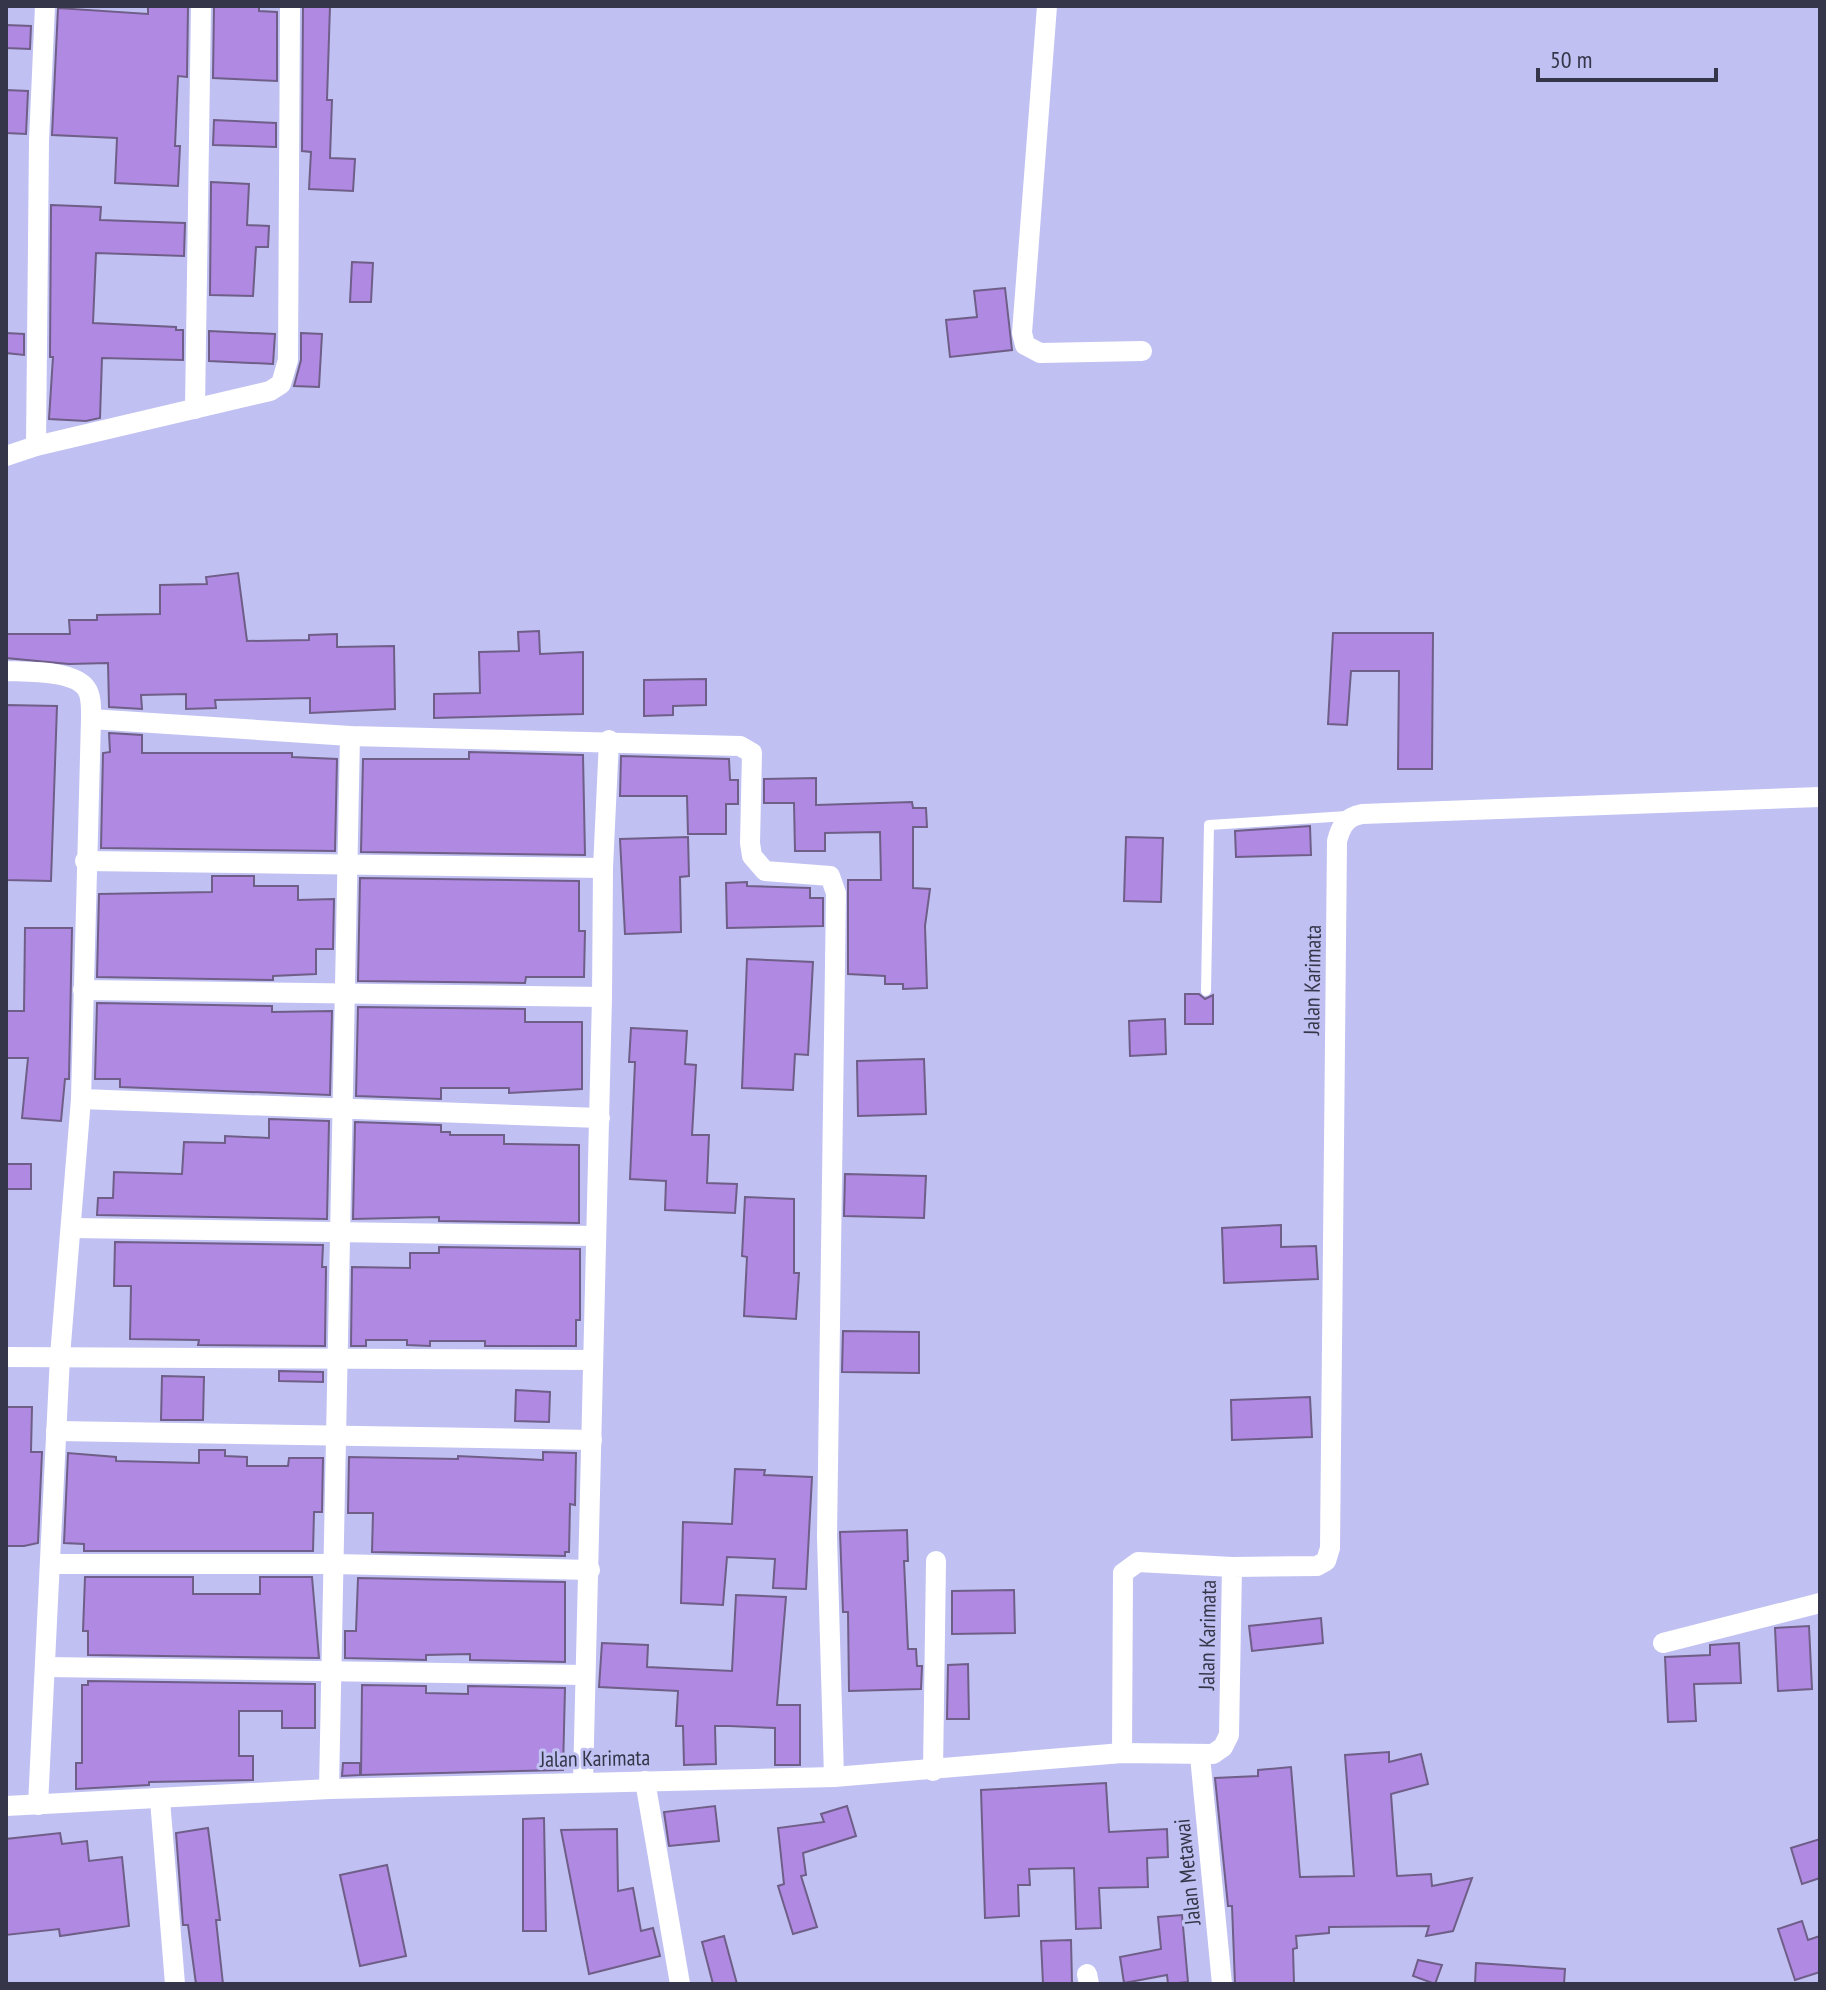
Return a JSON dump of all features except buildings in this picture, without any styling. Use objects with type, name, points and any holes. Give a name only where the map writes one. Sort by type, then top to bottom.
[{"type":"street","points":[[36,446],[39,141],[45,6]]},
{"type":"street","points":[[195,409],[201,6]]},
{"type":"street","points":[[6,456],[36,446],[270,391],[281,384],[286,371],[290,6]]},
{"type":"street","points":[[1047,6],[1022,333],[1025,345],[1040,353],[1142,351]]},
{"type":"street","points":[[6,671],[63,676],[80,682],[87,689],[91,719],[81,1099],[73,1228],[60,1356],[38,1805]]},
{"type":"street","points":[[91,719],[350,736],[609,740],[747,748],[753,760],[750,843],[758,865],[775,874],[830,876],[834,881],[827,1521],[834,1777]]},
{"type":"street","points":[[329,1789],[348,991],[350,736]]},
{"type":"street","points":[[583,1782],[600,1118],[603,868],[609,740]]},
{"type":"street","points":[[1353,815],[1820,797]]},
{"type":"street","name":"Jalan Karimata","points":[[6,1806],[329,1789],[834,1777],[1122,1753],[1200,1756],[1223,1747],[1229,1735],[1232,1567],[1317,1566],[1326,1561],[1330,1548],[1337,841],[1342,826],[1353,815]]},
{"type":"street","points":[[85,861],[603,868]]},
{"type":"street","points":[[83,990],[348,991],[602,997]]},
{"type":"street","points":[[81,1099],[600,1118]]},
{"type":"street","points":[[73,1228],[596,1236]]},
{"type":"street","points":[[6,1357],[593,1360]]},
{"type":"street","points":[[56,1431],[339,1433],[592,1440]]},
{"type":"street","points":[[933,1771],[936,1561]]},
{"type":"street","points":[[1122,1753],[1123,1573],[1138,1562],[1232,1567]]},
{"type":"street","points":[[52,1564],[335,1564],[590,1570]]},
{"type":"street","points":[[1663,1643],[1820,1603]]},
{"type":"street","points":[[47,1667],[584,1675]]},
{"type":"street","name":"Jalan Metawai","points":[[1200,1756],[1222,1984]]},
{"type":"street","points":[[645,1781],[680,1984]]},
{"type":"street","points":[[160,1800],[175,1984]]},
{"type":"lane","points":[[1206,991],[1209,825],[1353,815]]}]
